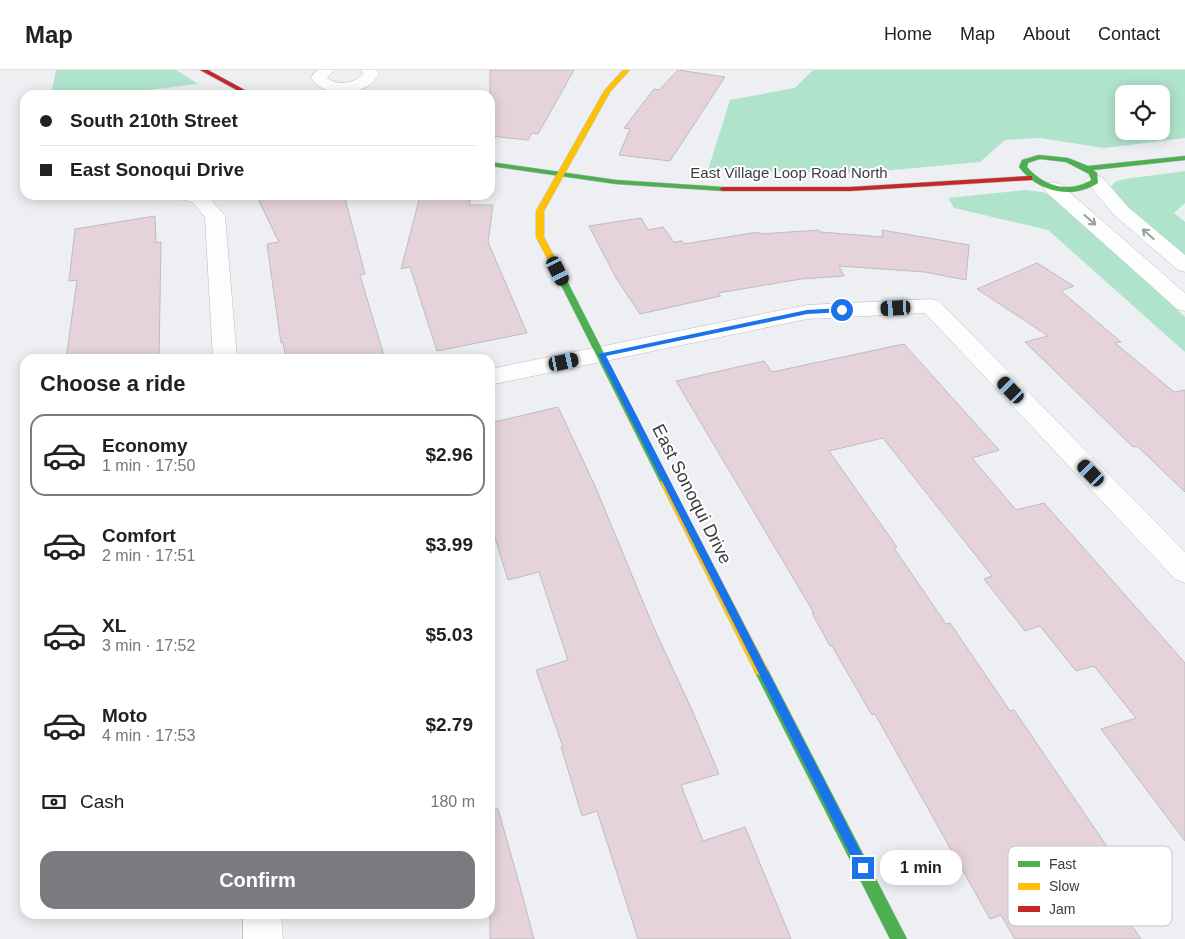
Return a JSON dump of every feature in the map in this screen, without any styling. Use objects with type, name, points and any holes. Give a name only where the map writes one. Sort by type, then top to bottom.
[{"type":"street","points":[[203,70],[241,90]]},
{"type":"street","points":[[326,70],[319,77],[320,80],[328,86],[344,87],[366,81],[371,74],[369,70]]},
{"type":"street","name":"East Sonoqui Drive","points":[[627,70],[607,91],[540,211],[540,237],[899,939]]},
{"type":"street","points":[[1185,266],[1122,211],[1092,175],[1070,160],[1039,157],[1025,162],[1023,167],[1030,178],[1053,188],[1185,304]]},
{"type":"street","points":[[1092,175],[1185,158]]},
{"type":"street","name":"East Village Loop Road North","points":[[495,165],[559,176],[742,190],[847,190],[1030,178]]},
{"type":"street","points":[[1053,188],[1076,190],[1092,186],[1092,175]]},
{"type":"street","points":[[201,200],[215,216],[225,354]]},
{"type":"street","points":[[495,376],[807,312],[931,306],[1185,571]]},
{"type":"street","points":[[262,919],[264,939]]},
{"type":"green space","points":[[56,70],[176,70],[198,84],[148,90],[52,90]]},
{"type":"green space","points":[[813,70],[1185,70],[1185,138],[1170,140],[1170,85],[1115,85],[1115,140],[1169,140],[1104,148],[1040,138],[1005,140],[980,162],[860,173],[708,170],[730,100],[795,88]]},
{"type":"green space","points":[[1185,171],[1185,203],[1174,213],[1185,222],[1185,256],[1115,196],[1110,188],[1115,182],[1125,179]]},
{"type":"green space","points":[[1025,190],[1043,192],[1058,199],[1185,317],[1185,352],[1048,230],[954,208],[948,198]]},
{"type":"building","points":[[490,70],[574,70],[538,134],[532,133],[528,140],[495,137],[495,90],[490,90]]},
{"type":"building","points":[[678,70],[725,77],[670,161],[619,155],[630,129],[624,128],[654,89],[659,90]]},
{"type":"building","points":[[258,200],[345,200],[365,274],[360,275],[384,354],[285,354],[283,342],[281,343],[267,244],[279,242]]},
{"type":"building","points":[[419,200],[470,200],[469,205],[493,205],[488,242],[527,333],[437,351],[410,267],[401,269]]},
{"type":"building","points":[[155,216],[156,243],[161,242],[159,354],[67,354],[77,280],[69,281],[75,229]]},
{"type":"building","points":[[641,218],[648,230],[663,227],[674,242],[682,241],[684,244],[758,232],[760,234],[819,230],[820,232],[883,237],[882,230],[969,245],[966,280],[925,272],[839,266],[844,276],[801,279],[718,293],[721,296],[640,314],[616,278],[589,226]]},
{"type":"building","points":[[1037,263],[1074,286],[1061,291],[1121,342],[1115,343],[1174,392],[1185,390],[1185,492],[1137,446],[1133,447],[1025,342],[1048,336],[977,289]]},
{"type":"building","points":[[904,344],[999,450],[972,458],[1016,510],[1044,503],[1185,663],[1185,841],[1101,729],[1136,718],[1094,666],[1076,671],[1040,626],[1025,631],[984,579],[992,576],[883,438],[829,451],[897,547],[894,548],[946,624],[950,623],[1010,711],[1014,710],[1107,846],[1008,846],[1008,926],[1132,926],[1141,939],[1015,939],[1001,915],[990,919],[875,714],[872,715],[832,646],[830,646],[812,613],[814,613],[676,381],[764,361],[772,372]]},
{"type":"building","points":[[558,407],[595,486],[653,626],[719,774],[681,785],[703,841],[745,827],[791,939],[638,939],[597,811],[582,816],[561,747],[563,747],[536,670],[568,660],[539,572],[508,580],[495,537],[495,422]]},
{"type":"building","points":[[495,809],[498,809],[534,939],[490,939],[490,919],[495,919]]},
{"type":"traffic: fast","points":[[1039,157],[1074,162],[1093,173],[1095,181],[1077,190],[1056,189],[1046,186],[1029,175],[1023,167],[1025,162],[1039,157]]},
{"type":"traffic: fast","points":[[1089,168],[1185,158]]},
{"type":"traffic: fast","points":[[495,165],[616,182],[723,189]]},
{"type":"traffic: fast","points":[[561,277],[665,482]]},
{"type":"traffic: fast","points":[[761,670],[899,939]]},
{"type":"traffic: slow","points":[[561,277],[540,237],[540,211],[607,91],[627,70]]},
{"type":"traffic: slow","points":[[665,482],[761,670]]},
{"type":"traffic: jam","points":[[203,70],[241,90]]},
{"type":"traffic: jam","points":[[723,189],[850,189],[1029,178]]},
{"type":"route","points":[[842,310],[807,312],[601,354],[863,868]]}]
